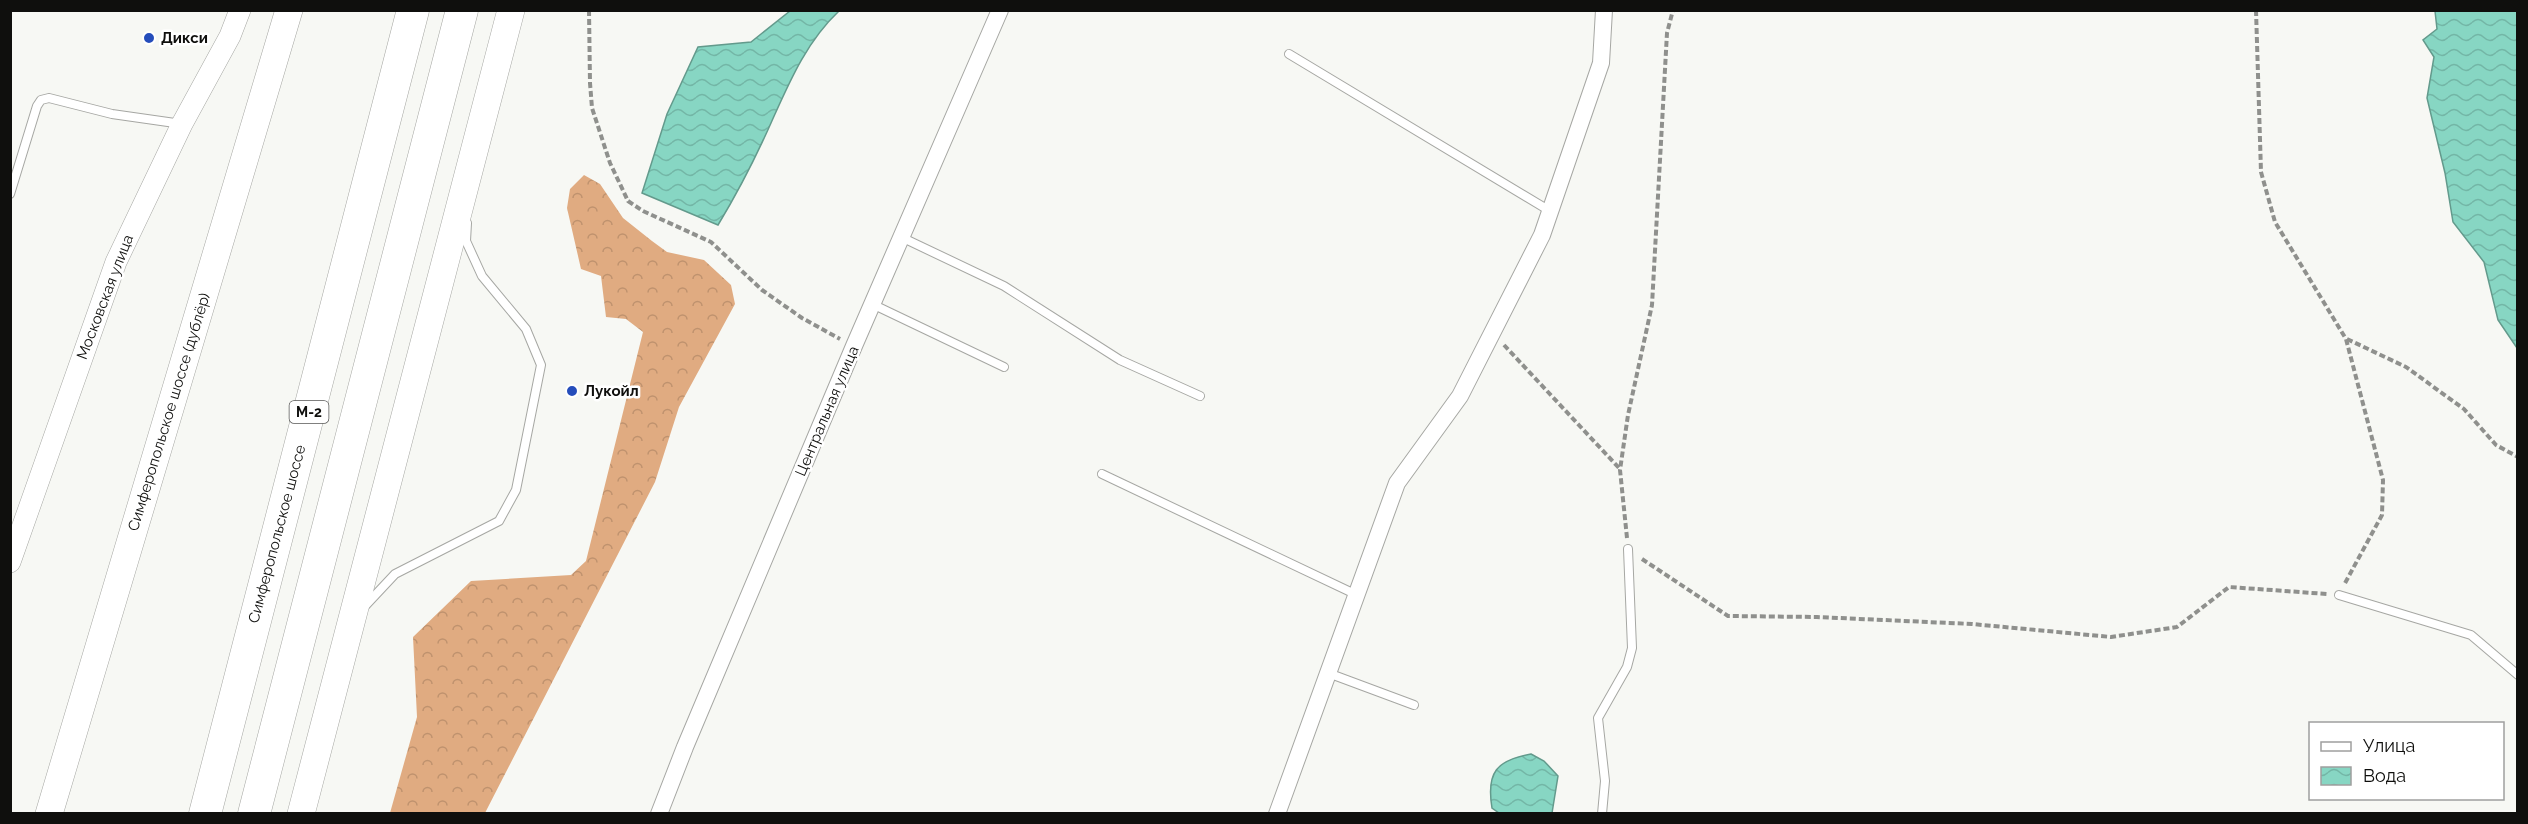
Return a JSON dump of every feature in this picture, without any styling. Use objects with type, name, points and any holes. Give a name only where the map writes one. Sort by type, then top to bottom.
[{"type":"highway","name":"Симферопольское шоссе","points":[[205,813],[413,10]]},
{"type":"highway","points":[[254,813],[462,10]]},
{"type":"main road","name":"Симферопольское шоссе (дублёр)","points":[[49,813],[289,10]]},
{"type":"main road","points":[[301,813],[511,10]]},
{"type":"street","name":"Московская улица","points":[[10,562],[16,530],[116,262],[182,124],[230,36],[240,10]]},
{"type":"street","name":"Центральная улица","points":[[659,813],[854,346],[1000,10]]},
{"type":"street","points":[[1277,813],[1397,483],[1461,396],[1542,235],[1601,63],[1604,10]]},
{"type":"lane","points":[[1289,54],[1550,211]]},
{"type":"lane","points":[[10,194],[37,106],[42,100],[50,98],[112,114],[182,124]]},
{"type":"lane","points":[[354,617],[395,574],[499,521],[516,490],[541,365],[526,329],[482,276],[466,241],[467,181]]},
{"type":"lane","points":[[902,237],[1004,286],[1120,360],[1200,396]]},
{"type":"lane","points":[[872,304],[1004,368]]},
{"type":"lane","points":[[1102,474],[1357,595]]},
{"type":"lane","points":[[1602,813],[1605,781],[1598,718],[1626,667],[1632,648],[1628,549]]},
{"type":"lane","points":[[2339,595],[2471,634],[2517,675]]},
{"type":"lane","points":[[1328,673],[1414,705]]},
{"type":"path","points":[[589,10],[592,108],[610,164],[628,201],[643,212],[711,242],[762,290],[802,318],[854,346]]},
{"type":"path","points":[[1673,10],[1667,33],[1652,305],[1628,415],[1620,470],[1628,549],[1728,616],[1817,617],[1972,624],[2111,637],[2177,627],[2229,587],[2339,595],[2382,515],[2383,480],[2346,339],[2275,222],[2261,172],[2256,10]]},
{"type":"path","points":[[1492,333],[1620,470]]},
{"type":"path","points":[[2346,339],[2406,367],[2464,409],[2496,444],[2517,457]]},
{"type":"green space","points":[[584,175],[600,184],[623,218],[667,252],[704,260],[731,285],[735,304],[679,407],[655,482],[485,813],[390,813],[417,717],[413,637],[471,581],[571,575],[586,561],[643,332],[626,319],[606,317],[601,276],[581,269],[567,208],[570,189]]},
{"type":"water","points":[[790,11],[839,11],[817,36],[799,64],[752,162],[718,225],[642,193],[667,114],[698,47],[751,42]]},
{"type":"water","points":[[2435,11],[2517,11],[2517,348],[2498,320],[2484,262],[2453,222],[2445,173],[2427,98],[2434,57],[2423,40],[2437,29]]},
{"type":"water","points":[[1531,754],[1544,761],[1558,776],[1552,813],[1499,813],[1492,808],[1491,796],[1491,785],[1496,770],[1510,760]]},
{"type":"place","name":"Дикси","points":[[149,38]]},
{"type":"place","name":"Лукойл","points":[[572,391]]}]
